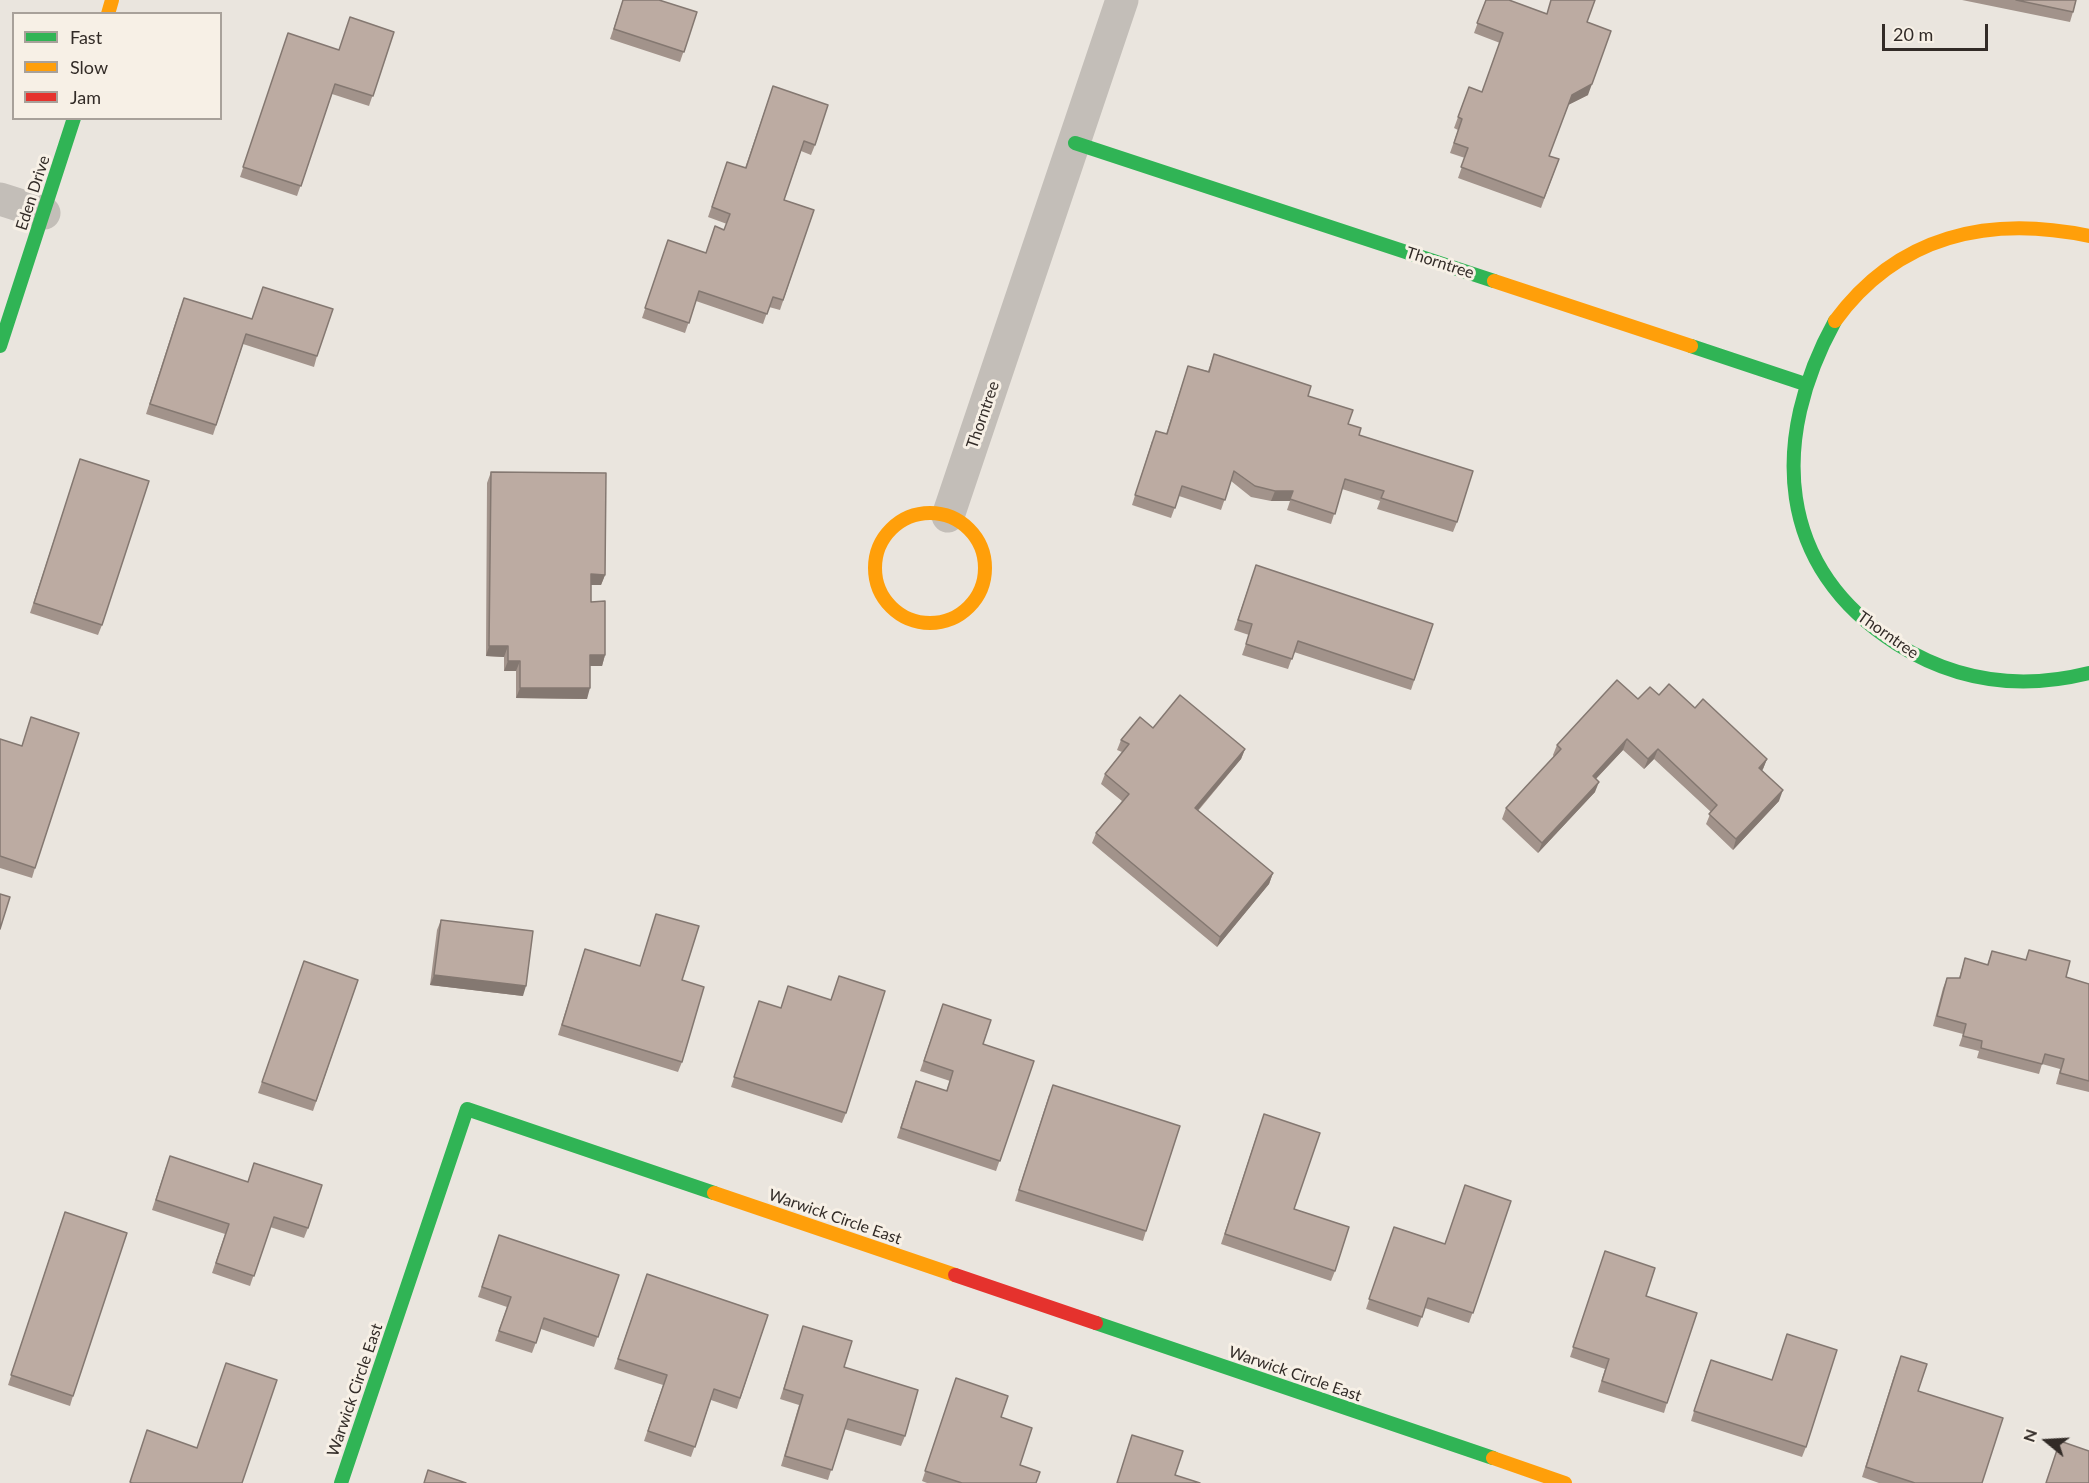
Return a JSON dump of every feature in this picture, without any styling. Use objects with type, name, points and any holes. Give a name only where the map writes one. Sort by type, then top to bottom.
[{"type":"street","name":"Thorntree","points":[[948,516],[1122,0]]},
{"type":"street","name":"Eden Drive","points":[[0,346],[73,120]]},
{"type":"street","name":"Thorntree","points":[[1076,142],[1805,384]]},
{"type":"street","points":[[0,199],[44,213]]},
{"type":"street","name":"Thorntree","points":[[2089,236],[2061,229],[2024,226],[1989,228],[1953,235],[1889,266],[1862,290],[1838,318],[1805,384],[1797,416],[1795,448],[1798,510],[1808,543],[1824,574],[1866,623],[1920,658],[1950,671],[1981,679],[2012,683],[2045,682],[2089,673]]},
{"type":"street","points":[[930,513],[948,516],[964,524],[977,538],[984,554],[985,572],[981,590],[964,611],[940,623],[922,623],[905,617],[891,607],[880,591],[875,574],[880,547],[896,525],[912,516],[930,513]]},
{"type":"street","name":"Warwick Circle East","points":[[341,1483],[467,1110],[1565,1483]]},
{"type":"building","points":[[623,0],[659,0],[697,12],[684,52],[614,29]]},
{"type":"building","points":[[1486,0],[1509,0],[1547,14],[1551,0],[1595,0],[1587,22],[1611,31],[1592,84],[1572,95],[1549,156],[1559,159],[1544,198],[1461,167],[1468,148],[1454,143],[1462,119],[1458,117],[1469,87],[1482,92],[1503,33],[1477,23]]},
{"type":"building","points":[[2016,0],[2076,0],[2073,12]]},
{"type":"building","points":[[350,17],[394,32],[373,96],[335,84],[301,186],[243,167],[288,33],[339,50]]},
{"type":"building","points":[[773,86],[828,105],[815,145],[804,141],[784,200],[814,210],[783,300],[773,297],[767,314],[699,291],[689,323],[645,308],[668,240],[706,253],[715,226],[724,230],[730,214],[712,207],[727,162],[746,168]]},
{"type":"building","points":[[263,287],[333,309],[317,356],[246,334],[216,425],[150,404],[184,298],[252,319]]},
{"type":"building","points":[[1214,354],[1311,386],[1308,396],[1353,410],[1348,424],[1361,428],[1359,435],[1473,471],[1457,522],[1381,498],[1384,491],[1345,479],[1335,514],[1290,499],[1293,491],[1275,491],[1255,486],[1234,471],[1225,500],[1182,486],[1175,508],[1135,495],[1156,431],[1167,434],[1188,366],[1209,372]]},
{"type":"building","points":[[80,459],[149,481],[102,625],[34,603]]},
{"type":"building","points":[[491,472],[606,473],[605,575],[591,574],[591,602],[605,601],[605,655],[590,655],[590,688],[520,688],[520,661],[508,661],[508,646],[489,646]]},
{"type":"building","points":[[1256,565],[1433,624],[1414,680],[1298,641],[1292,659],[1246,644],[1252,624],[1238,620]]},
{"type":"building","points":[[1617,680],[1638,699],[1650,687],[1659,695],[1669,684],[1695,708],[1703,699],[1767,759],[1759,768],[1783,790],[1736,839],[1709,814],[1717,805],[1658,749],[1648,759],[1627,739],[1593,776],[1599,782],[1542,843],[1506,808],[1561,749],[1557,745]]},
{"type":"building","points":[[1180,695],[1245,749],[1195,808],[1273,873],[1220,937],[1096,833],[1129,794],[1105,774],[1129,744],[1121,740],[1140,717],[1153,728]]},
{"type":"building","points":[[31,717],[79,733],[35,868],[0,856],[0,739],[22,746]]},
{"type":"building","points":[[0,894],[10,897],[0,929]]},
{"type":"building","points":[[656,914],[699,926],[682,980],[704,987],[682,1062],[562,1025],[585,949],[640,966]]},
{"type":"building","points":[[441,920],[533,931],[526,986],[434,975]]},
{"type":"building","points":[[2029,950],[2070,961],[2066,977],[2089,984],[2089,1081],[2060,1073],[2064,1059],[2045,1054],[2042,1064],[1981,1048],[1982,1041],[1963,1036],[1966,1024],[1937,1016],[1947,978],[1960,978],[1965,958],[1988,965],[1992,951],[2026,960]]},
{"type":"building","points":[[304,961],[358,980],[316,1101],[262,1082]]},
{"type":"building","points":[[839,976],[885,991],[846,1113],[734,1077],[759,1001],[781,1008],[788,986],[831,1000]]},
{"type":"building","points":[[943,1004],[991,1020],[983,1044],[1034,1061],[1000,1161],[901,1128],[916,1081],[947,1091],[953,1071],[924,1061]]},
{"type":"building","points":[[1053,1085],[1180,1126],[1146,1231],[1019,1190]]},
{"type":"building","points":[[1264,1114],[1320,1133],[1294,1209],[1349,1227],[1335,1271],[1225,1234]]},
{"type":"building","points":[[170,1156],[248,1182],[254,1163],[322,1185],[308,1228],[274,1217],[254,1276],[216,1263],[229,1224],[156,1200]]},
{"type":"building","points":[[1465,1185],[1511,1201],[1473,1313],[1428,1298],[1422,1317],[1369,1299],[1394,1227],[1445,1244]]},
{"type":"building","points":[[65,1212],[127,1233],[73,1396],[11,1375]]},
{"type":"building","points":[[499,1235],[619,1275],[598,1337],[544,1318],[536,1343],[499,1331],[511,1297],[482,1287]]},
{"type":"building","points":[[1605,1251],[1655,1268],[1646,1296],[1697,1313],[1667,1403],[1602,1381],[1609,1359],[1573,1347]]},
{"type":"building","points":[[647,1274],[768,1315],[740,1398],[714,1389],[695,1447],[648,1431],[667,1375],[618,1359]]},
{"type":"building","points":[[803,1326],[852,1341],[844,1367],[918,1390],[905,1436],[848,1419],[832,1470],[785,1456],[803,1395],[784,1389]]},
{"type":"building","points":[[1787,1334],[1837,1350],[1806,1447],[1694,1411],[1711,1360],[1772,1380]]},
{"type":"building","points":[[1901,1356],[1927,1364],[1918,1391],[2003,1418],[1982,1483],[1915,1483],[1866,1467]]},
{"type":"building","points":[[226,1363],[277,1380],[242,1483],[130,1482],[147,1430],[197,1448]]},
{"type":"building","points":[[956,1378],[1008,1396],[1001,1417],[1032,1428],[1020,1465],[1040,1472],[1036,1483],[962,1483],[925,1471]]},
{"type":"building","points":[[1132,1435],[1183,1451],[1175,1475],[1200,1483],[1117,1483]]},
{"type":"building","points":[[2060,1441],[2089,1451],[2089,1483],[2046,1483]]},
{"type":"building","points":[[428,1470],[466,1483],[424,1483]]},
{"type":"traffic: fast","points":[[0,346],[73,120]]},
{"type":"traffic: fast","points":[[1075,143],[1494,281]]},
{"type":"traffic: fast","points":[[1835,321],[1814,366],[1800,410],[1794,455],[1796,498],[1807,539],[1827,578],[1857,613],[1897,644],[1943,667],[1990,679],[2014,681],[2039,681],[2089,673]]},
{"type":"traffic: fast","points":[[1691,346],[1805,384]]},
{"type":"traffic: fast","points":[[341,1483],[467,1109],[714,1193]]},
{"type":"traffic: fast","points":[[1096,1323],[1493,1458]]},
{"type":"traffic: slow","points":[[109,12],[112,0]]},
{"type":"traffic: slow","points":[[1835,321],[1860,292],[1887,268],[1917,251],[1948,238],[1981,231],[2016,228],[2052,230],[2089,236]]},
{"type":"traffic: slow","points":[[1494,281],[1691,346]]},
{"type":"traffic: slow","points":[[930,513],[951,517],[969,529],[981,547],[985,568],[981,589],[969,607],[951,619],[930,623],[909,619],[891,607],[879,589],[875,568],[879,547],[891,529],[909,517],[930,513]]},
{"type":"traffic: slow","points":[[714,1193],[955,1275]]},
{"type":"traffic: slow","points":[[1493,1458],[1565,1483]]},
{"type":"traffic: jam","points":[[955,1275],[1096,1323]]}]
